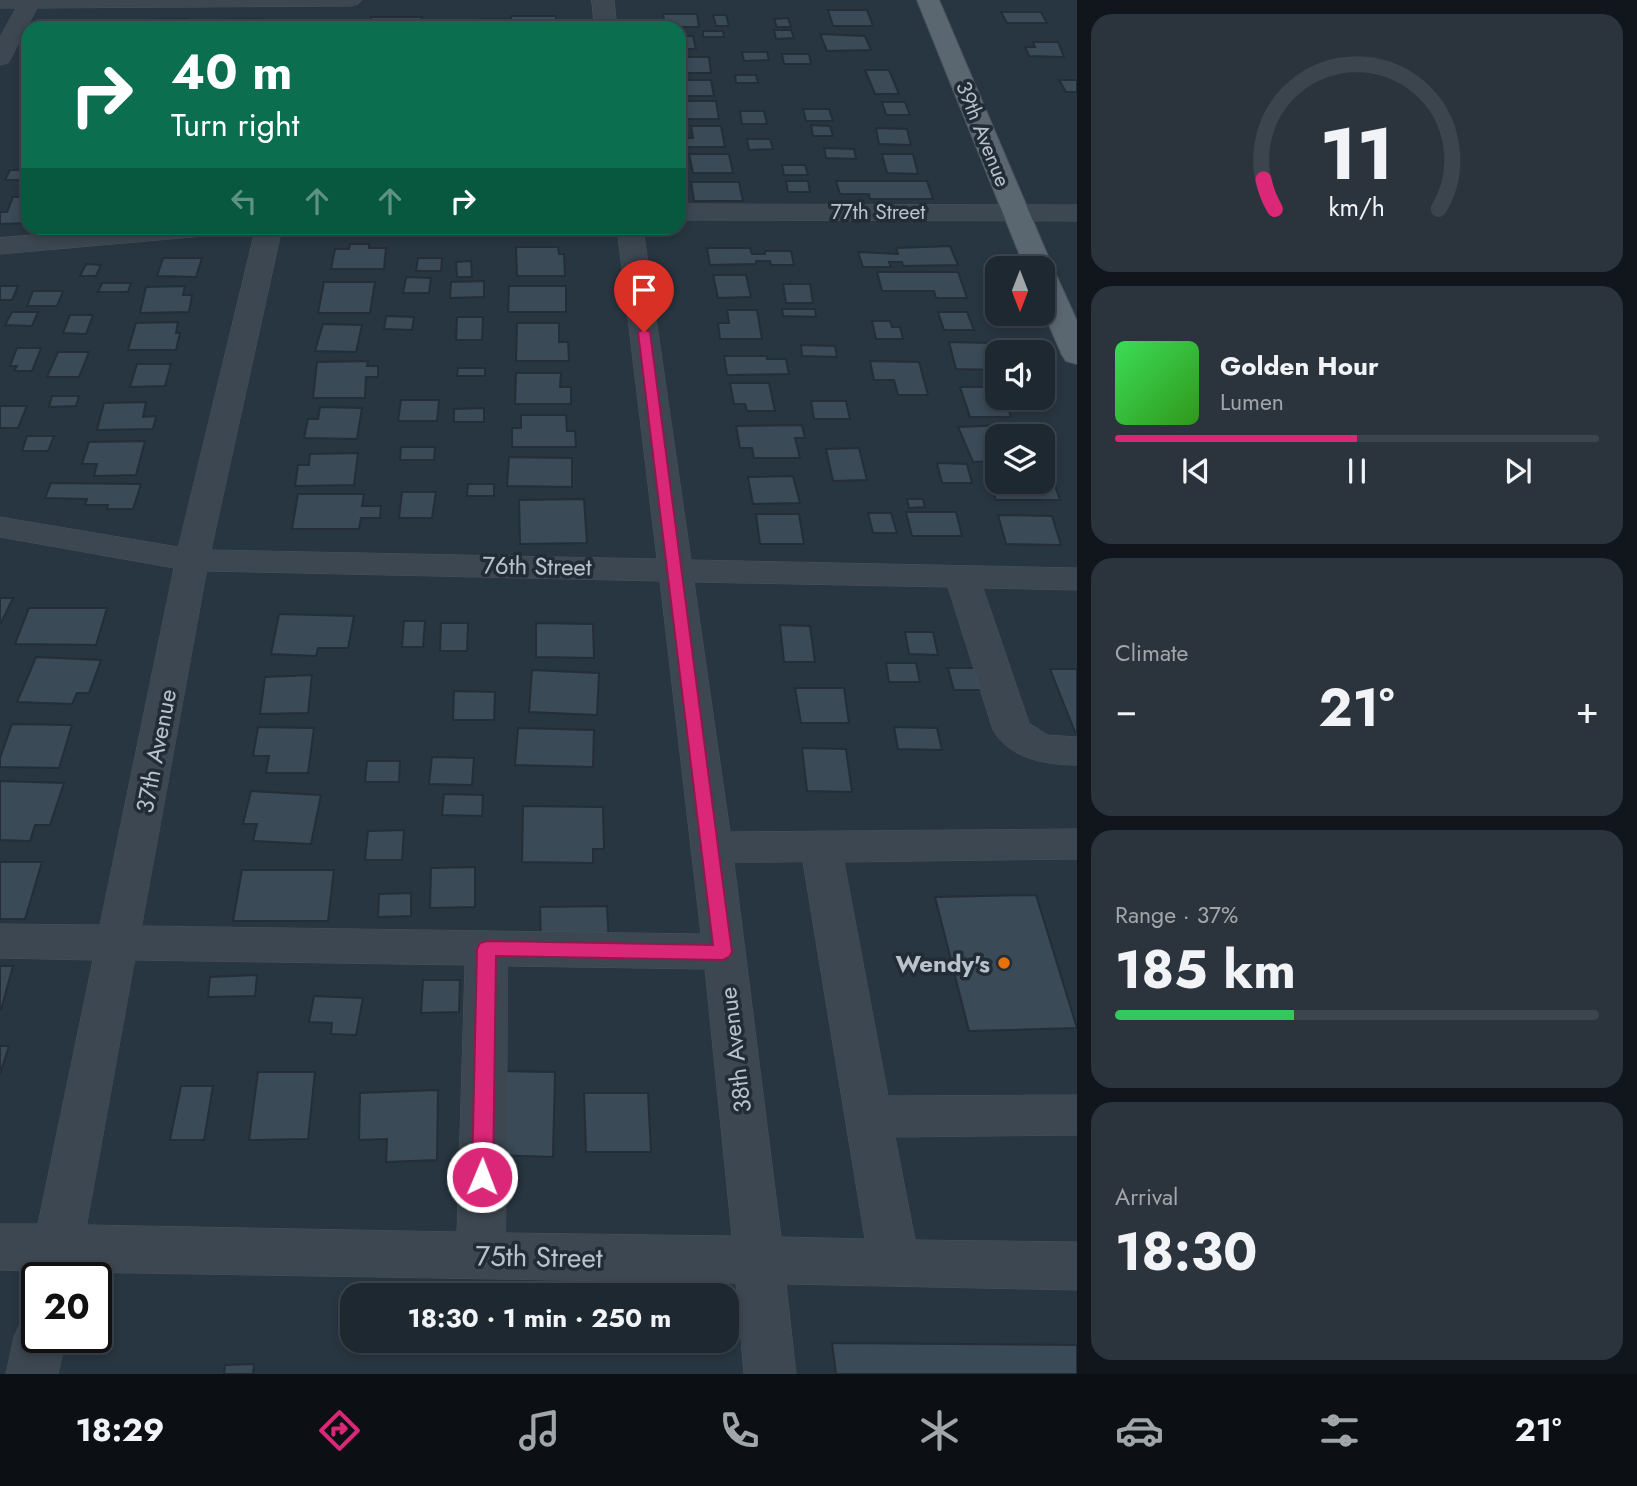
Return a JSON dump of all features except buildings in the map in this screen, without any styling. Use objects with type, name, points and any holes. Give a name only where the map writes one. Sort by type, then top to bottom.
[{"type":"main road","name":"39th Avenue","points":[[928,0],[1034,256]]},
{"type":"main road","points":[[1055,305],[1077,355]]},
{"type":"street","points":[[0,2],[318,6],[351,0]]},
{"type":"street","points":[[603,0],[605,21]]},
{"type":"street","points":[[0,58],[31,1]]},
{"type":"street","name":"77th Street","points":[[686,212],[1077,213]]},
{"type":"street","points":[[0,246],[125,235]]},
{"type":"street","name":"37th Avenue","points":[[55,1262],[192,560],[267,235]]},
{"type":"street","name":"38th Avenue","points":[[631,235],[676,569],[723,952],[760,1260],[770,1374]]},
{"type":"street","name":"76th Street","points":[[0,527],[192,560],[1077,579]]},
{"type":"street","points":[[962,576],[1012,730],[1024,741],[1047,751],[1077,751]]},
{"type":"street","points":[[710,848],[1077,844]]},
{"type":"street","points":[[821,847],[894,1263]]},
{"type":"street","points":[[0,941],[723,952]]},
{"type":"street","points":[[481,1255],[487,949]]},
{"type":"street","points":[[870,1116],[1077,1115]]},
{"type":"street","name":"75th Street","points":[[0,1247],[52,1262]]},
{"type":"street","name":"75th Street","points":[[108,1262],[481,1255],[1077,1266]]},
{"type":"street","points":[[32,1374],[37,1353]]},
{"type":"place","name":"Wendy's","points":[[1004,963]]},
{"type":"route","points":[[482,1177],[487,949],[723,952],[644,332]]}]
